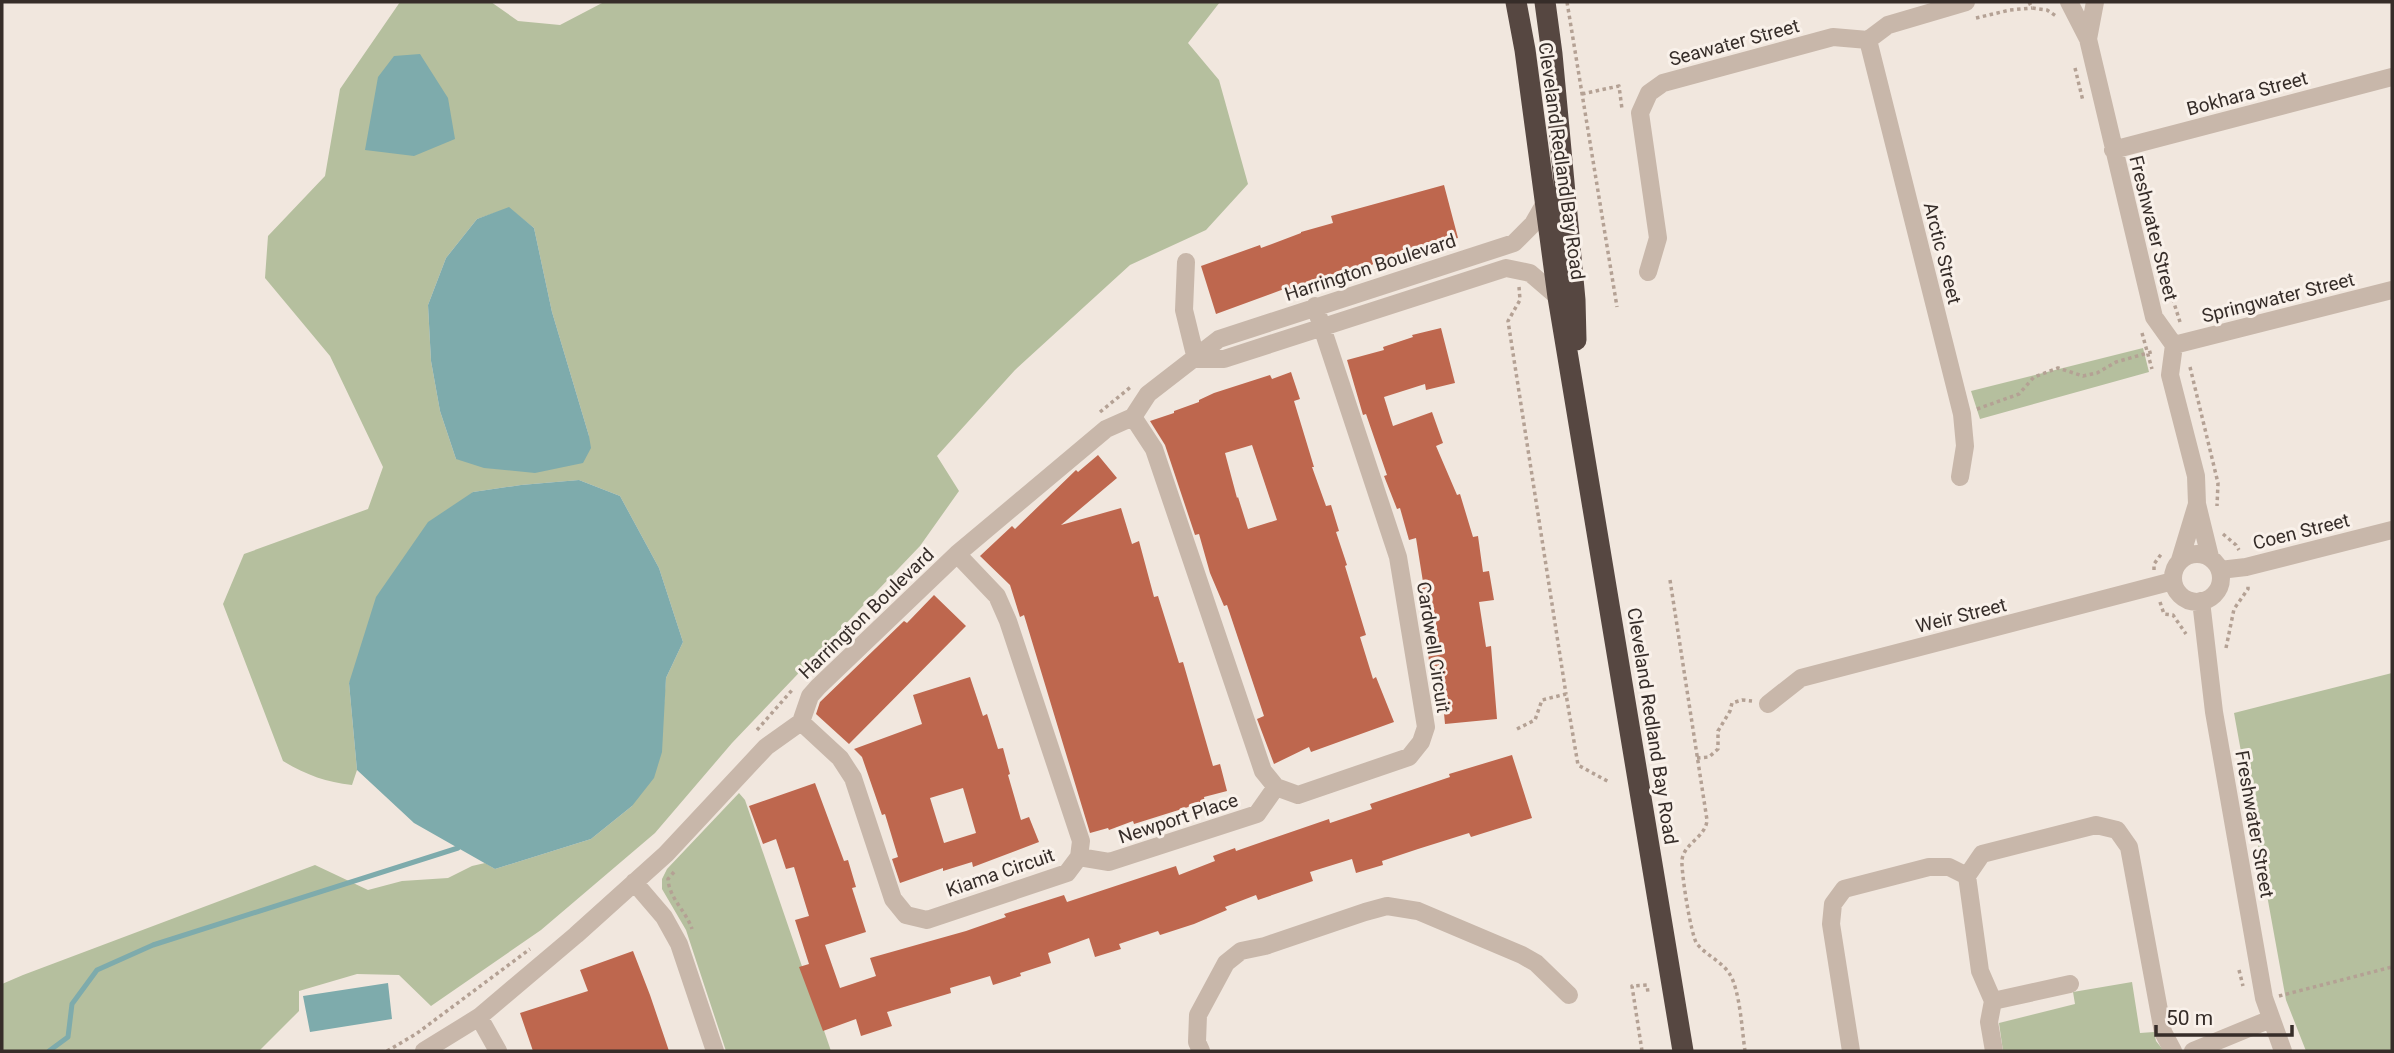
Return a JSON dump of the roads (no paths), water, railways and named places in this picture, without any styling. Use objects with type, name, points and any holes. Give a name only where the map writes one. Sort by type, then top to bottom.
[{"type":"highway","name":"Cleveland Redland Bay Road","points":[[1516,2],[1558,297],[1683,1051]]},
{"type":"highway","name":"Cleveland Redland Bay Road","points":[[1545,2],[1575,300],[1578,409]]},
{"type":"street","points":[[1868,40],[1888,25],[1966,2]]},
{"type":"street","name":"Freshwater Street","points":[[2070,2],[2088,39],[2154,317],[2174,345]]},
{"type":"street","name":"Freshwater Street","points":[[2088,39],[2095,2]]},
{"type":"street","name":"Seawater Street","points":[[1648,272],[1658,238],[1640,113],[1649,93],[1663,83],[1833,37],[1868,40]]},
{"type":"street","name":"Arctic Street","points":[[1868,40],[1962,414],[1965,446],[1959,477]]},
{"type":"street","name":"Bokhara Street","points":[[2113,150],[2392,77]]},
{"type":"street","name":"Harrington Boulevard","points":[[801,722],[810,696],[818,687],[957,554],[1106,429],[1133,417],[1148,394],[1219,339],[1514,243],[1534,225],[1545,203]]},
{"type":"street","points":[[1186,262],[1184,310],[1196,359],[1224,359],[1506,268],[1530,273],[1558,297]]},
{"type":"street","name":"Springwater Street","points":[[2174,345],[2392,290]]},
{"type":"street","name":"Cardwell Circuit","points":[[1276,787],[1298,795],[1409,757],[1421,741],[1426,727],[1398,556],[1315,306]]},
{"type":"street","points":[[2174,345],[2170,374],[2196,476],[2197,504],[2219,587],[2215,594],[2193,602],[2180,595],[2173,581],[2173,573],[2180,560],[2197,504]]},
{"type":"street","points":[[1133,417],[1154,449],[1264,771],[1276,787]]},
{"type":"street","name":"Coen Street","points":[[2215,564],[2246,566],[2392,530]]},
{"type":"street","points":[[2180,560],[2194,553],[2215,564]]},
{"type":"street","name":"Kiama Circuit","points":[[801,722],[840,758],[853,778],[893,899],[906,915],[927,920],[1067,873],[1079,857],[1081,841],[1008,621],[997,596],[957,554]]},
{"type":"street","name":"Weir Street","points":[[1768,704],[1801,678],[2173,581]]},
{"type":"street","name":"Freshwater Street","points":[[2201,601],[2214,712],[2264,998],[2283,1051]]},
{"type":"street","points":[[424,1051],[479,1017],[634,882],[666,854],[765,747],[801,722]]},
{"type":"street","name":"Newport Place","points":[[1079,857],[1109,862],[1257,814],[1276,787]]},
{"type":"street","points":[[1994,1051],[1989,1022],[1993,1000],[1980,971],[1967,876],[1982,854],[2096,825],[2117,830],[2129,847],[2163,1032],[2173,1051]]},
{"type":"street","points":[[1852,1051],[1831,924],[1833,905],[1844,889],[1930,867],[1949,867],[1967,876]]},
{"type":"street","points":[[634,882],[664,917],[679,944],[715,1051]]},
{"type":"street","points":[[1201,1051],[1197,1042],[1198,1015],[1226,962],[1241,951],[1265,946],[1387,906],[1418,911],[1522,955],[1536,963],[1569,995]]},
{"type":"street","points":[[1993,1000],[2070,984]]},
{"type":"street","points":[[479,1017],[498,1051]]},
{"type":"street","points":[[2193,1051],[2271,1019]]},
{"type":"water","points":[[420,54],[448,98],[455,139],[414,156],[365,150],[378,77],[394,56]]},
{"type":"water","points":[[509,207],[534,228],[552,312],[591,448],[583,463],[535,473],[484,468],[456,459],[440,411],[431,361],[428,305],[446,258],[477,219]]},
{"type":"water","points":[[579,480],[620,496],[659,568],[683,642],[666,678],[662,752],[654,778],[632,806],[591,839],[495,869],[414,823],[357,770],[349,683],[376,597],[428,522],[473,492]]},
{"type":"water","points":[[388,983],[392,1019],[310,1032],[303,996]]},
{"type":"waterway","points":[[49,1051],[68,1037],[72,1004],[97,970],[153,945],[458,848]]}]
